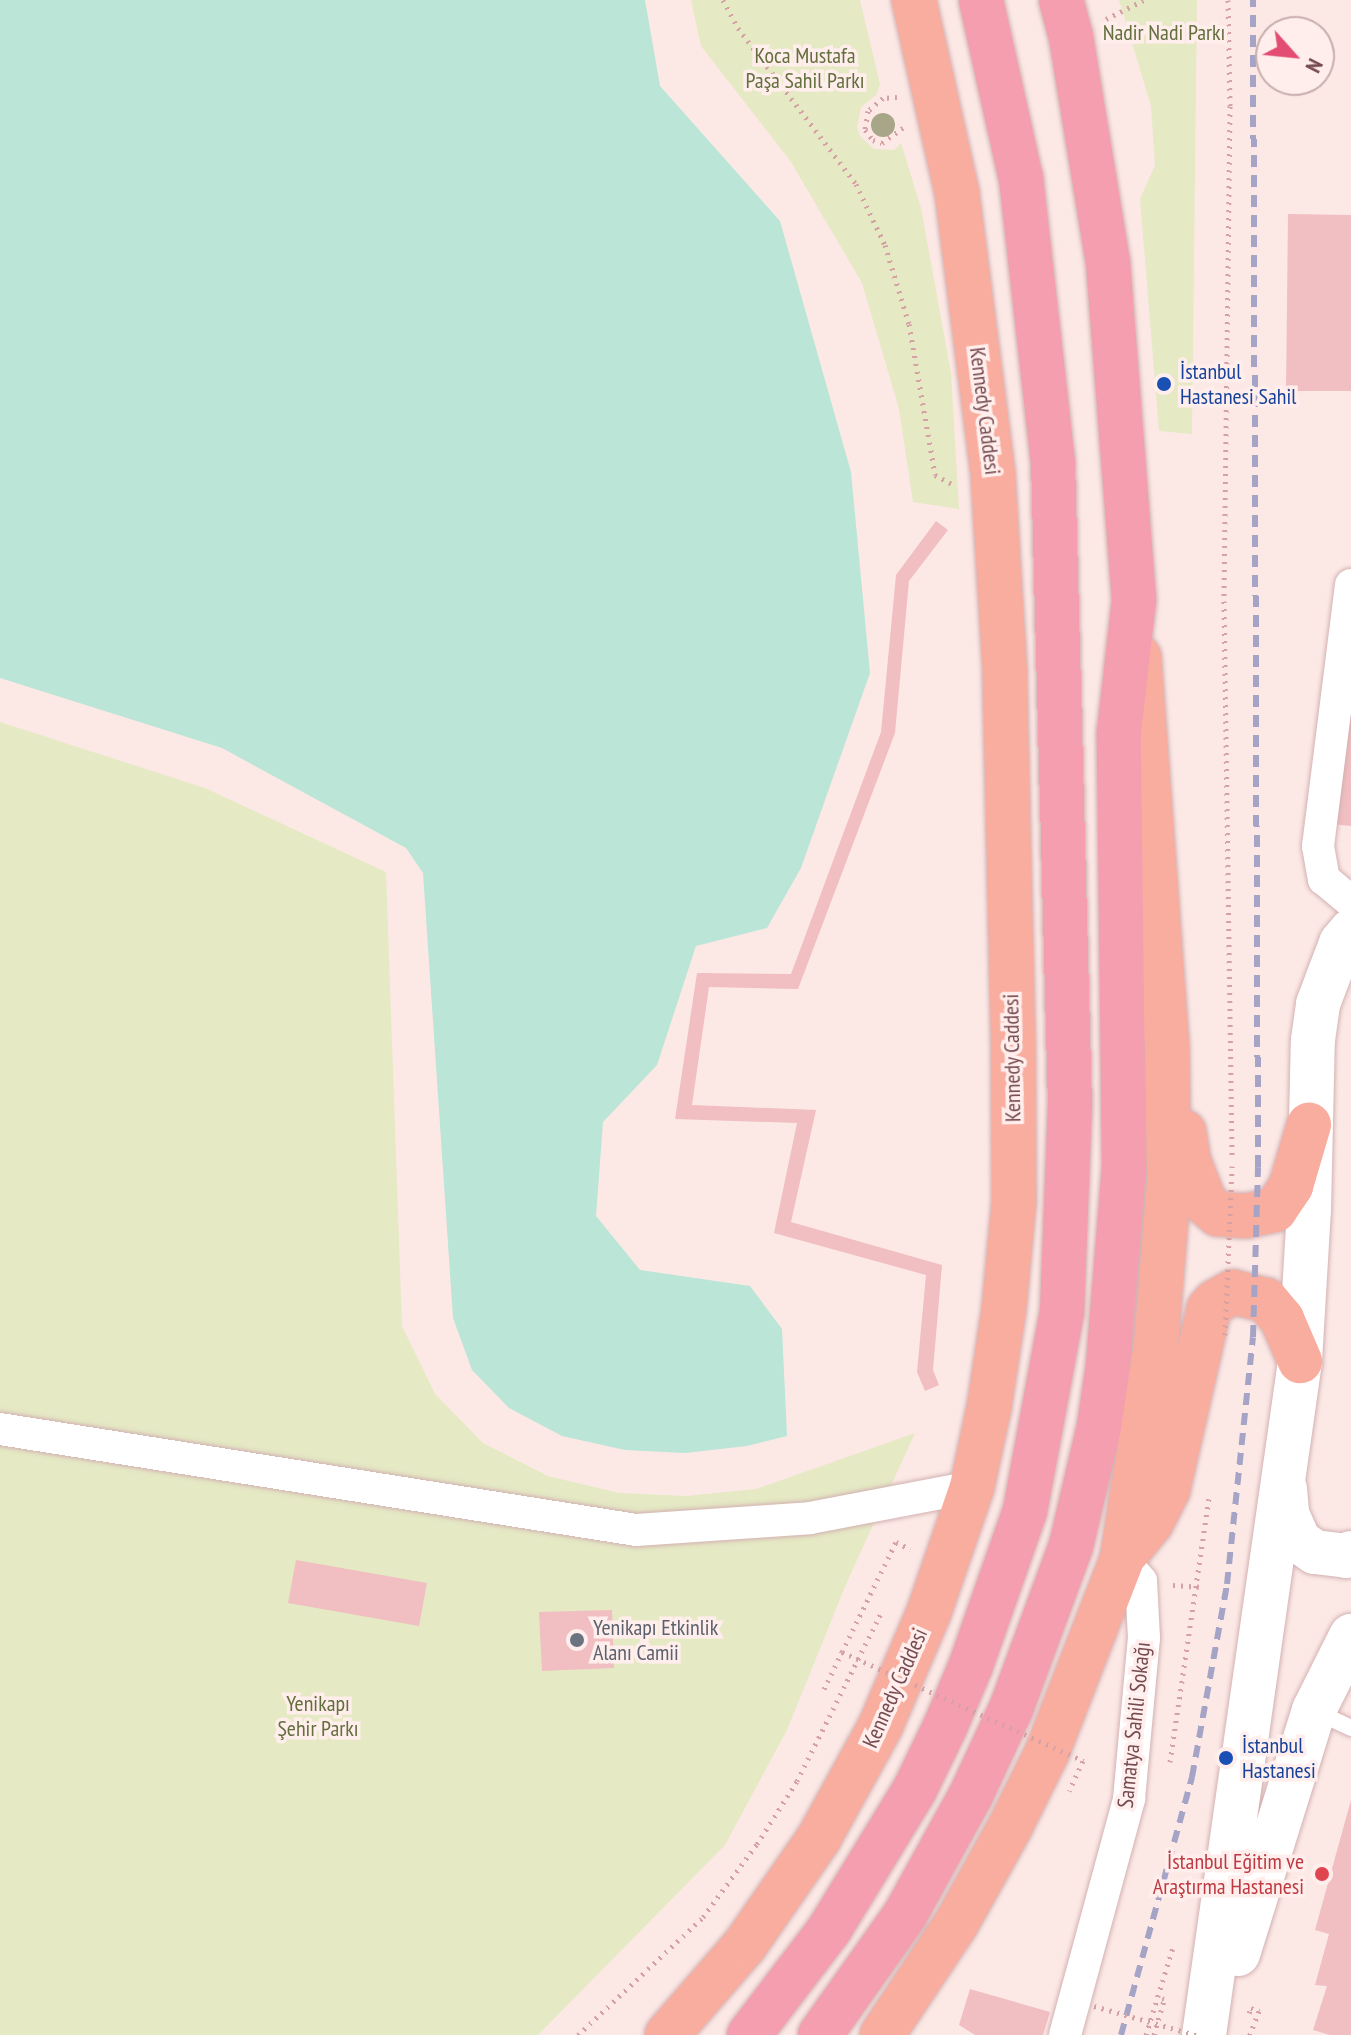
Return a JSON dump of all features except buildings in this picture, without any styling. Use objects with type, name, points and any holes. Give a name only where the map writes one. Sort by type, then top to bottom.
[{"type":"highway","points":[[749,2035],[829,1930],[915,1789],[950,1715],[1025,1511],[1062,1312],[1070,1106],[1053,463],[1021,179],[981,0]]},
{"type":"highway","points":[[820,2035],[905,1915],[971,1795],[1043,1630],[1071,1546],[1099,1427],[1116,1287],[1124,1165],[1119,732],[1134,600],[1108,263],[1071,37],[1061,0]]},
{"type":"main road","name":"Kennedy Caddesi","points":[[667,2035],[745,1945],[826,1824],[886,1713],[934,1597],[972,1487],[997,1351],[1014,1201],[1005,672],[993,474],[957,193],[914,0]]},
{"type":"main road","points":[[882,2035],[956,1924],[1010,1827],[1048,1750],[1122,1559],[1156,1344],[1169,1181],[1167,1046],[1134,600]]},
{"type":"main road","points":[[1167,1046],[1189,1162],[1205,1203],[1218,1214],[1246,1216],[1275,1210],[1291,1186],[1309,1125]]},
{"type":"main road","points":[[1122,1559],[1151,1523],[1168,1489],[1209,1309],[1215,1302],[1233,1292],[1266,1300],[1282,1319],[1300,1361]]},
{"type":"street","points":[[1351,585],[1318,846],[1324,879],[1351,902]]},
{"type":"street","points":[[1206,2035],[1283,1463],[1300,1361],[1309,1210],[1309,1125],[1318,1004],[1341,943],[1351,931]]},
{"type":"street","points":[[0,1429],[636,1530],[810,1518],[972,1487]]},
{"type":"street","points":[[1283,1463],[1287,1514],[1299,1541],[1315,1552],[1346,1556],[1351,1553]]},
{"type":"street","name":"Samatya Sahili Sokağı","points":[[1065,2035],[1129,1799],[1144,1638],[1141,1581],[1122,1559]]},
{"type":"street","points":[[1206,2035],[1332,1719],[1349,1643]]},
{"type":"path","points":[[723,0],[738,28],[856,184],[885,245],[909,324],[935,475],[966,492]]},
{"type":"path","points":[[1225,1335],[1232,1166],[1224,601],[1230,106],[1228,0]]},
{"type":"path","points":[[898,83],[905,109]]},
{"type":"path","points":[[902,97],[883,98],[868,111],[865,130],[873,140],[882,143],[899,133],[909,121],[912,136]]},
{"type":"path","points":[[906,1564],[913,1550]]},
{"type":"path","points":[[824,1689],[890,1553]]},
{"type":"path","points":[[578,2035],[703,1917],[757,1844],[797,1781],[885,1606]]},
{"type":"path","points":[[842,1652],[1083,1761],[1069,1791]]},
{"type":"path","points":[[1154,2035],[1164,1999],[1158,1997]]},
{"type":"path","points":[[1094,2006],[1196,2035]]},
{"type":"path","points":[[1241,2035],[1251,2008],[1259,2011],[1250,2035]]},
{"type":"green space","name":"Koca Mustafa Paşa Sahil Parkı","points":[[691,0],[860,0],[880,84],[876,95],[861,107],[857,127],[860,136],[874,149],[894,150],[901,143],[921,208],[951,373],[959,509],[913,502],[899,409],[862,283],[791,162],[701,46]]},
{"type":"green space","name":"Nadir Nadi Parkı","points":[[1119,0],[1197,0],[1192,434],[1159,431],[1140,199],[1155,165],[1151,106]]},
{"type":"green space","name":"Yenikapı Şehir Parkı","points":[[0,722],[205,788],[386,872],[402,1326],[435,1394],[483,1443],[548,1476],[619,1493],[686,1496],[756,1489],[915,1433],[847,1582],[787,1730],[725,1845],[538,2035],[0,2035]]},
{"type":"shaded area","points":[[0,0],[645,0],[660,86],[780,221],[851,472],[870,673],[801,868],[767,928],[696,946],[657,1065],[603,1122],[596,1216],[640,1270],[750,1286],[782,1329],[787,1436],[747,1446],[685,1453],[625,1450],[562,1436],[509,1408],[472,1370],[453,1318],[423,873],[406,848],[222,748],[0,678]]},
{"type":"railway","points":[[1121,2035],[1192,1777],[1227,1584],[1253,1337],[1258,1167],[1253,0]]},
{"type":"place","name":"İstanbul Hastanesi Sahil","points":[[1164,384]]},
{"type":"place","name":"Yenikapı Etkinlik Alanı Camii","points":[[577,1640]]},
{"type":"place","name":"İstanbul Hastanesi","points":[[1226,1758]]},
{"type":"place","name":"İstanbul Eğitim ve Araştırma Hastanesi","points":[[1322,1874]]}]
